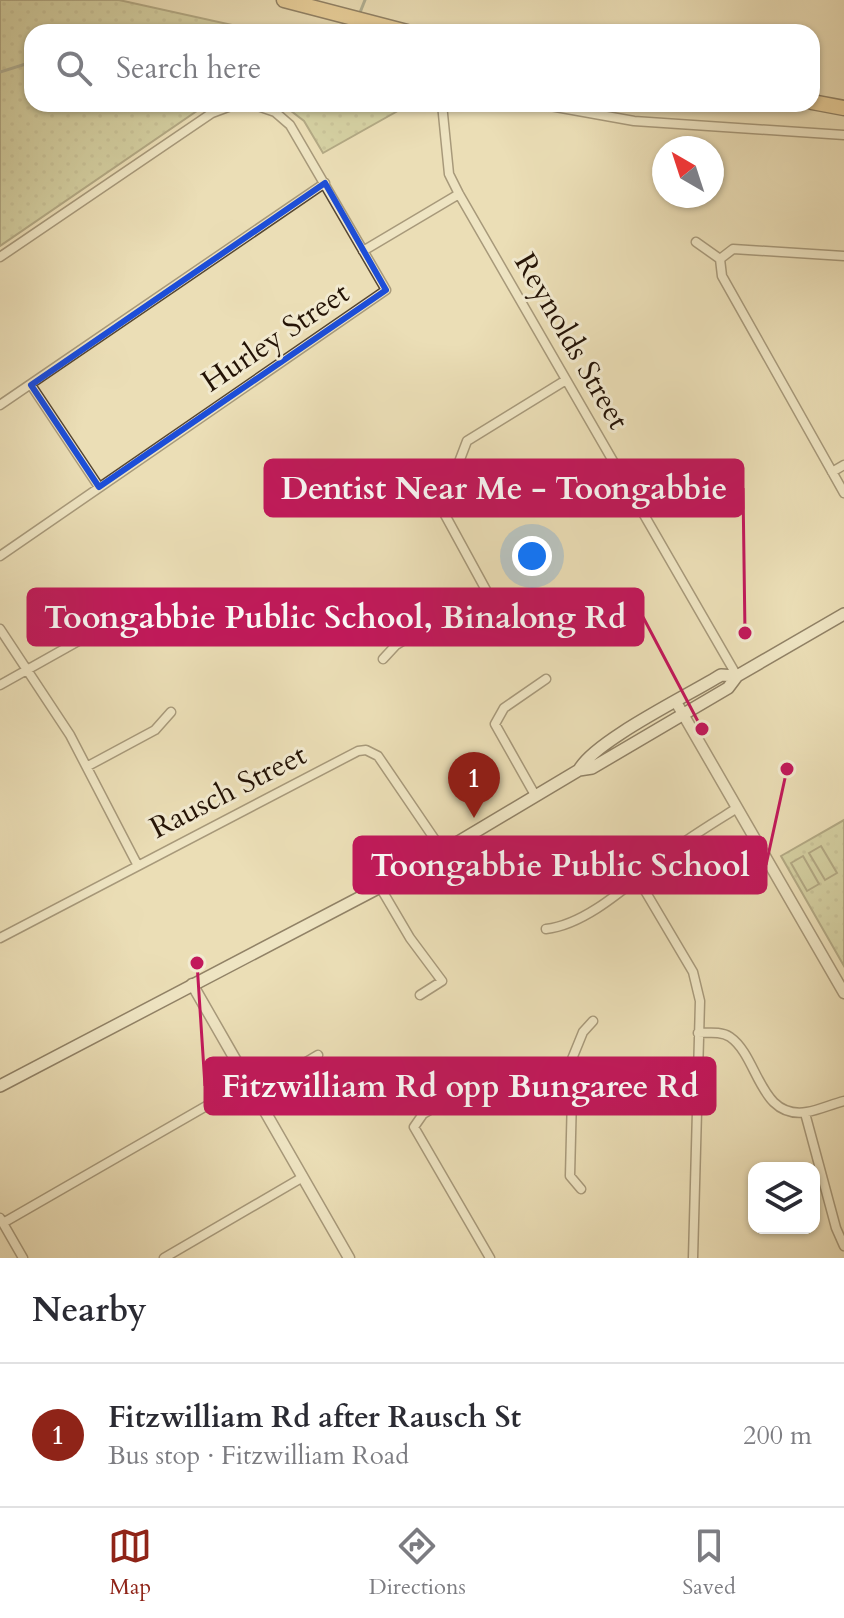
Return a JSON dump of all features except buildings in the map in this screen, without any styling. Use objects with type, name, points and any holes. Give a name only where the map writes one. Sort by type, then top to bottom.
[{"type":"highway","points":[[286,0],[377,24]]},
{"type":"highway","points":[[820,100],[844,99]]},
{"type":"highway","points":[[820,103],[844,108]]},
{"type":"main road","points":[[0,1086],[380,887],[579,770],[592,768],[683,715],[728,688],[737,676],[844,614]]},
{"type":"main road","points":[[579,770],[584,759],[608,742],[721,675],[737,676]]},
{"type":"street","points":[[0,257],[215,112]]},
{"type":"street","name":"Hurley Street","points":[[0,556],[386,290],[290,125],[275,112]]},
{"type":"street","name":"Reynolds Street","points":[[443,112],[449,174],[459,194],[737,676]]},
{"type":"street","points":[[584,112],[634,121],[844,135]]},
{"type":"street","points":[[0,405],[325,183]]},
{"type":"street","points":[[363,251],[459,194]]},
{"type":"street","points":[[696,242],[720,259],[722,276],[844,493]]},
{"type":"street","points":[[720,259],[733,249],[844,256]]},
{"type":"street","points":[[383,659],[396,645],[486,590],[444,513],[462,448],[475,434],[566,380]]},
{"type":"street","points":[[31,385],[99,487]]},
{"type":"street","points":[[832,472],[844,465]]},
{"type":"street","points":[[0,685],[82,639],[91,625]]},
{"type":"street","points":[[0,629],[88,766],[137,864]]},
{"type":"street","points":[[535,795],[495,724],[504,708],[546,679]]},
{"type":"street","points":[[676,702],[844,993]]},
{"type":"street","points":[[88,766],[155,730],[171,712]]},
{"type":"street","name":"Rausch Street","points":[[0,938],[137,864],[366,750],[378,756],[442,850]]},
{"type":"street","points":[[546,929],[559,928],[638,879],[679,845],[737,808]]},
{"type":"street","points":[[638,879],[693,972],[700,1001],[693,1258]]},
{"type":"street","points":[[380,887],[410,938],[442,981],[420,995]]},
{"type":"street","points":[[192,984],[349,1258]]},
{"type":"street","points":[[563,1081],[583,1032],[593,1021]]},
{"type":"street","points":[[698,1033],[729,1036],[772,1101],[805,1113],[844,1101]]},
{"type":"street","points":[[254,1093],[318,1055]]},
{"type":"street","points":[[490,1258],[414,1127],[423,1114],[484,1078],[563,1081]]},
{"type":"street","points":[[563,1081],[572,1095],[570,1176],[581,1189]]},
{"type":"street","points":[[23,1258],[2,1220],[248,1082]]},
{"type":"street","points":[[805,1113],[836,1228],[844,1246]]},
{"type":"street","points":[[164,1258],[303,1177]]},
{"type":"highlighted area","points":[[325,183],[386,290],[99,487],[31,385]]},
{"type":"green space","points":[[0,0],[119,0],[228,24],[24,24],[24,112],[195,112],[0,246]]},
{"type":"green space","points":[[292,112],[396,112],[323,153],[304,121]]},
{"type":"green space","points":[[844,820],[844,966],[781,856]]},
{"type":"green space","points":[[821,846],[837,873],[825,880],[809,853]]},
{"type":"green space","points":[[803,856],[819,884],[807,891],[791,863]]},
{"type":"waterway","points":[[359,15],[365,0]]},
{"type":"waterway","points":[[0,72],[24,64]]},
{"type":"place","name":"Dentist Near Me - Toongabbie","points":[[745,633]]},
{"type":"place","name":"Toongabbie Public School, Binalong Rd","points":[[702,729]]},
{"type":"place","name":"Toongabbie Public School","points":[[787,769]]},
{"type":"place","name":"Fitzwilliam Rd after Rausch St","points":[[474,818]]},
{"type":"place","name":"Fitzwilliam Rd opp Bungaree Rd","points":[[197,963]]}]
